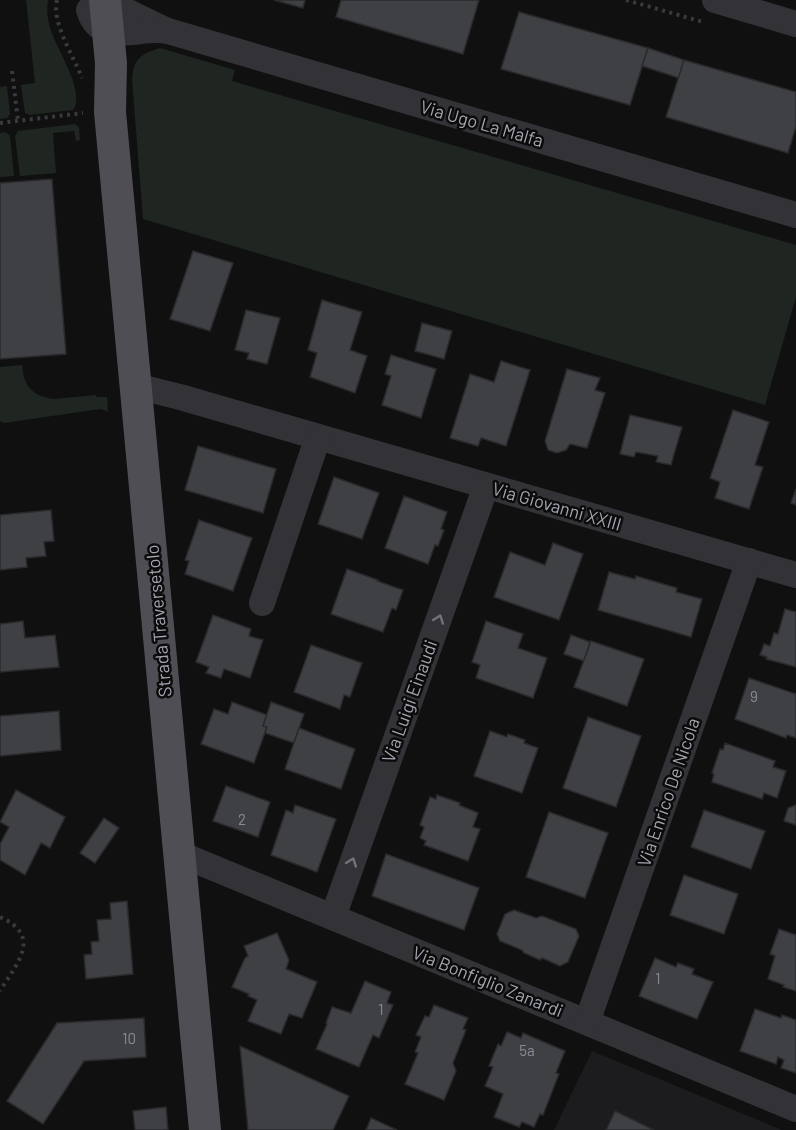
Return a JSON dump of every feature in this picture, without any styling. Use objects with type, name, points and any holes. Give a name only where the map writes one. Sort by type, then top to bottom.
[{"type":"main road","name":"Strada Traversetolo","points":[[106,14],[111,50],[97,78],[98,112],[136,386],[205,1130]]},
{"type":"main road","name":"Strada Traversetolo","points":[[98,112],[108,99],[96,62],[106,14]]},
{"type":"street","points":[[715,0],[796,24]]},
{"type":"street","name":"Via Ugo La Malfa","points":[[106,14],[796,215]]},
{"type":"street","name":"Via Giovanni XXIII","points":[[136,386],[796,575]]},
{"type":"street","points":[[262,603],[318,437]]},
{"type":"street","name":"Via Luigi Einaudi","points":[[333,917],[486,486]]},
{"type":"street","name":"Via Enrico De Nicola","points":[[587,1022],[749,561]]},
{"type":"street","name":"Via Bonfiglio Zanardi","points":[[180,854],[796,1109]]},
{"type":"path","points":[[57,0],[58,21],[97,78]]},
{"type":"path","points":[[12,71],[18,121]]},
{"type":"path","points":[[0,123],[98,112]]},
{"type":"path","points":[[0,916],[19,929],[24,940],[20,958],[0,991]]},
{"type":"shaded area","points":[[26,0],[48,0],[48,21],[74,83],[76,103],[73,110],[30,115],[25,113],[21,85],[35,83]]},
{"type":"shaded area","points":[[160,48],[235,70],[232,81],[796,245],[796,297],[765,405],[143,219],[132,79],[135,66],[140,58]]},
{"type":"shaded area","points":[[7,86],[10,114],[7,118],[0,119],[0,87]]},
{"type":"shaded area","points":[[75,124],[79,127],[80,140],[76,141],[74,131],[53,133],[56,173],[20,176],[15,136],[18,131]]},
{"type":"shaded area","points":[[5,132],[10,136],[14,176],[0,177],[0,133]]},
{"type":"shaded area","points":[[22,365],[27,384],[36,394],[54,399],[96,395],[96,397],[107,397],[108,412],[102,409],[4,423],[0,421],[0,367]]},
{"type":"shaded area","points":[[592,1051],[782,1130],[554,1130]]},
{"type":"building","points":[[274,0],[305,0],[303,8]]},
{"type":"building","points":[[341,0],[479,0],[463,54],[336,17]]},
{"type":"building","points":[[519,12],[648,48],[630,105],[501,69]]},
{"type":"building","points":[[648,48],[684,60],[679,78],[642,66]]},
{"type":"building","points":[[684,60],[796,92],[796,126],[788,153],[666,117]]},
{"type":"building","points":[[52,179],[66,354],[0,359],[0,183]]},
{"type":"building","points":[[193,251],[233,263],[210,331],[170,319]]},
{"type":"building","points":[[322,300],[362,312],[350,350],[367,356],[355,393],[310,377],[317,353],[308,350]]},
{"type":"building","points":[[246,310],[280,318],[267,364],[247,359],[249,353],[235,350]]},
{"type":"building","points":[[422,323],[452,331],[444,359],[415,351]]},
{"type":"building","points":[[391,355],[436,369],[421,418],[382,405],[391,376],[385,374]]},
{"type":"building","points":[[501,361],[530,370],[506,446],[481,438],[478,446],[450,438],[470,374],[494,382]]},
{"type":"building","points":[[567,369],[600,378],[595,390],[605,393],[587,448],[570,444],[566,450],[557,453],[548,450],[545,441]]},
{"type":"building","points":[[733,410],[769,422],[755,465],[763,467],[749,509],[715,498],[720,482],[710,478]]},
{"type":"building","points":[[630,415],[682,427],[671,465],[656,462],[658,456],[636,452],[634,457],[620,454]]},
{"type":"building","points":[[198,446],[276,469],[263,513],[185,490]]},
{"type":"building","points":[[334,477],[379,493],[362,539],[318,524]]},
{"type":"building","points":[[796,489],[796,505],[791,503]]},
{"type":"building","points":[[404,496],[447,512],[441,529],[444,530],[428,564],[385,548]]},
{"type":"building","points":[[51,510],[54,541],[44,542],[46,556],[26,558],[27,567],[0,570],[0,515]]},
{"type":"building","points":[[199,520],[252,538],[233,591],[185,574],[189,561],[185,560]]},
{"type":"building","points":[[553,543],[583,554],[559,620],[494,597],[510,552],[545,565]]},
{"type":"building","points":[[347,569],[403,590],[396,610],[392,608],[383,632],[331,614]]},
{"type":"building","points":[[609,572],[635,579],[636,576],[677,588],[676,592],[702,599],[691,637],[598,610]]},
{"type":"building","points":[[785,609],[796,612],[796,667],[766,659],[767,657],[760,655],[764,644],[770,646],[774,633],[778,634]]},
{"type":"building","points":[[213,615],[251,629],[249,636],[263,640],[250,678],[224,669],[221,678],[206,673],[209,667],[196,662]]},
{"type":"building","points":[[23,621],[25,638],[55,635],[59,667],[0,672],[0,624]]},
{"type":"building","points":[[486,621],[523,634],[518,648],[547,658],[533,698],[476,678],[480,665],[472,662]]},
{"type":"building","points":[[571,635],[590,642],[584,661],[564,654]]},
{"type":"building","points":[[591,641],[644,659],[627,706],[574,687]]},
{"type":"building","points":[[311,645],[362,663],[350,697],[344,695],[340,709],[294,692]]},
{"type":"building","points":[[749,678],[796,694],[796,738],[787,735],[786,738],[735,719]]},
{"type":"building","points":[[232,702],[267,715],[263,726],[267,727],[254,763],[201,744],[214,709],[228,714]]},
{"type":"building","points":[[271,702],[304,714],[294,743],[265,733],[267,727],[263,726]]},
{"type":"building","points":[[59,711],[61,750],[0,756],[0,716]]},
{"type":"building","points":[[588,717],[641,736],[616,807],[563,788]]},
{"type":"building","points":[[299,728],[355,749],[341,789],[285,769]]},
{"type":"building","points":[[490,731],[525,740],[524,743],[538,748],[522,793],[474,776]]},
{"type":"building","points":[[725,743],[775,761],[773,767],[786,771],[777,798],[764,793],[762,799],[712,782],[714,774],[712,773],[720,749],[723,750]]},
{"type":"building","points":[[226,786],[270,802],[258,837],[213,821]]},
{"type":"building","points":[[16,790],[65,817],[50,848],[41,843],[25,875],[0,860],[0,844],[9,827],[0,822]]},
{"type":"building","points":[[437,795],[460,803],[459,805],[478,813],[473,827],[480,829],[468,861],[424,845],[426,841],[420,838],[424,827],[420,825],[430,797],[436,799]]},
{"type":"building","points":[[295,805],[336,819],[317,872],[271,855],[286,810],[293,813]]},
{"type":"building","points":[[796,805],[796,825],[784,821],[788,808]]},
{"type":"building","points":[[704,810],[765,831],[751,869],[691,847]]},
{"type":"building","points":[[549,812],[608,833],[585,898],[526,877]]},
{"type":"building","points":[[104,818],[119,828],[95,863],[80,853]]},
{"type":"building","points":[[386,854],[479,888],[464,930],[372,896]]},
{"type":"building","points":[[684,875],[738,894],[724,934],[670,915]]},
{"type":"building","points":[[127,901],[133,974],[86,979],[84,955],[92,954],[91,942],[99,941],[97,920],[111,919],[110,903]]},
{"type":"building","points":[[514,910],[536,918],[542,916],[576,929],[579,936],[568,962],[560,966],[542,958],[540,960],[500,941],[497,934],[505,914]]},
{"type":"building","points":[[779,929],[796,935],[796,991],[768,979],[775,956],[770,954]]},
{"type":"building","points":[[277,933],[289,960],[286,969],[317,982],[302,1018],[289,1014],[281,1034],[248,1021],[257,1000],[232,987],[248,956],[244,946]]},
{"type":"building","points":[[655,958],[676,967],[678,963],[694,969],[692,974],[713,982],[697,1019],[639,996]]},
{"type":"building","points":[[365,981],[391,992],[387,1003],[393,1005],[379,1038],[373,1035],[359,1067],[316,1049],[332,1007],[351,1013]]},
{"type":"building","points":[[434,1005],[468,1018],[463,1029],[466,1030],[453,1063],[456,1071],[444,1100],[405,1084],[418,1053],[415,1052],[421,1037],[416,1035],[425,1016],[429,1017]]},
{"type":"building","points":[[755,1009],[781,1018],[782,1015],[796,1020],[796,1073],[781,1068],[784,1060],[778,1057],[776,1064],[740,1051]]},
{"type":"building","points":[[144,1018],[146,1057],[84,1061],[43,1124],[7,1101],[57,1023]]},
{"type":"building","points":[[507,1032],[521,1038],[523,1033],[565,1051],[556,1073],[559,1074],[543,1115],[540,1114],[534,1127],[522,1122],[519,1127],[494,1117],[503,1094],[485,1086],[493,1067],[489,1066],[498,1044],[501,1046]]},
{"type":"building","points":[[240,1046],[349,1096],[333,1130],[248,1130]]},
{"type":"building","points":[[166,1107],[168,1130],[135,1130],[133,1111]]},
{"type":"building","points":[[615,1111],[654,1130],[606,1130]]},
{"type":"building","points":[[371,1118],[397,1130],[366,1130]]}]
